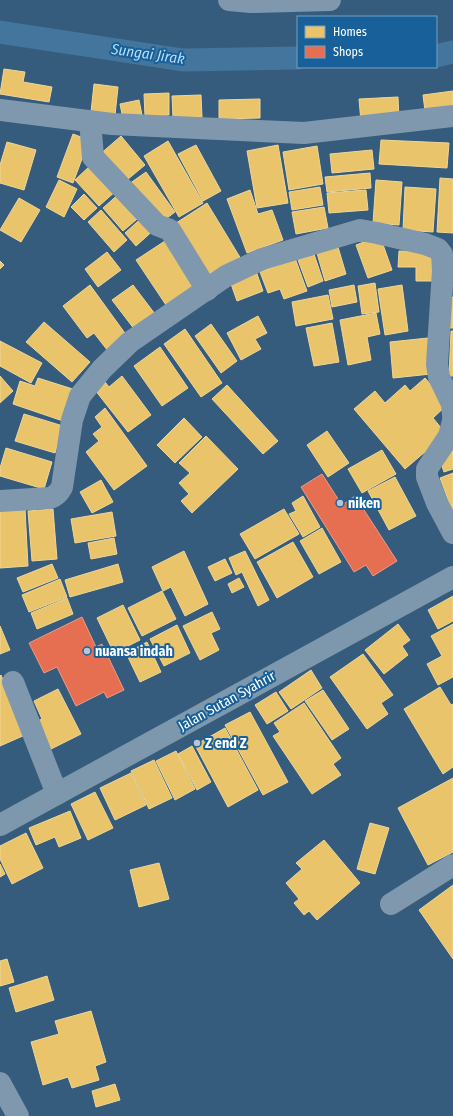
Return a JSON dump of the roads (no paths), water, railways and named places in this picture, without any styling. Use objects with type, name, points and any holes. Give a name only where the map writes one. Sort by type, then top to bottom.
[{"type":"main road","name":"Jalan Sutan Syahrir","points":[[0,825],[453,577]]},
{"type":"street","points":[[229,0],[330,0]]},
{"type":"street","points":[[0,110],[112,124],[304,133],[453,116]]},
{"type":"street","points":[[90,122],[93,158],[157,225],[170,230],[207,290]]},
{"type":"street","points":[[0,501],[50,498],[59,492],[62,487],[72,420],[80,396],[102,369],[130,342],[226,276],[262,259],[360,230],[425,244],[438,249],[442,254],[443,270],[437,364],[439,377],[452,404],[453,415]]},
{"type":"street","points":[[453,421],[449,436],[427,469],[427,478],[437,504],[453,534]]},
{"type":"street","points":[[14,682],[57,794]]},
{"type":"street","points":[[391,904],[453,865]]},
{"type":"street","points":[[0,1083],[18,1116]]},
{"type":"waterway","name":"Sungai Jirak","points":[[0,32],[183,60],[297,58]]},
{"type":"waterway","name":"Sungai Jirak","points":[[437,56],[453,52]]},
{"type":"place","name":"niken","points":[[340,503]]},
{"type":"place","name":"nuansa indah","points":[[87,651]]},
{"type":"place","name":"Z end Z","points":[[197,743]]}]
